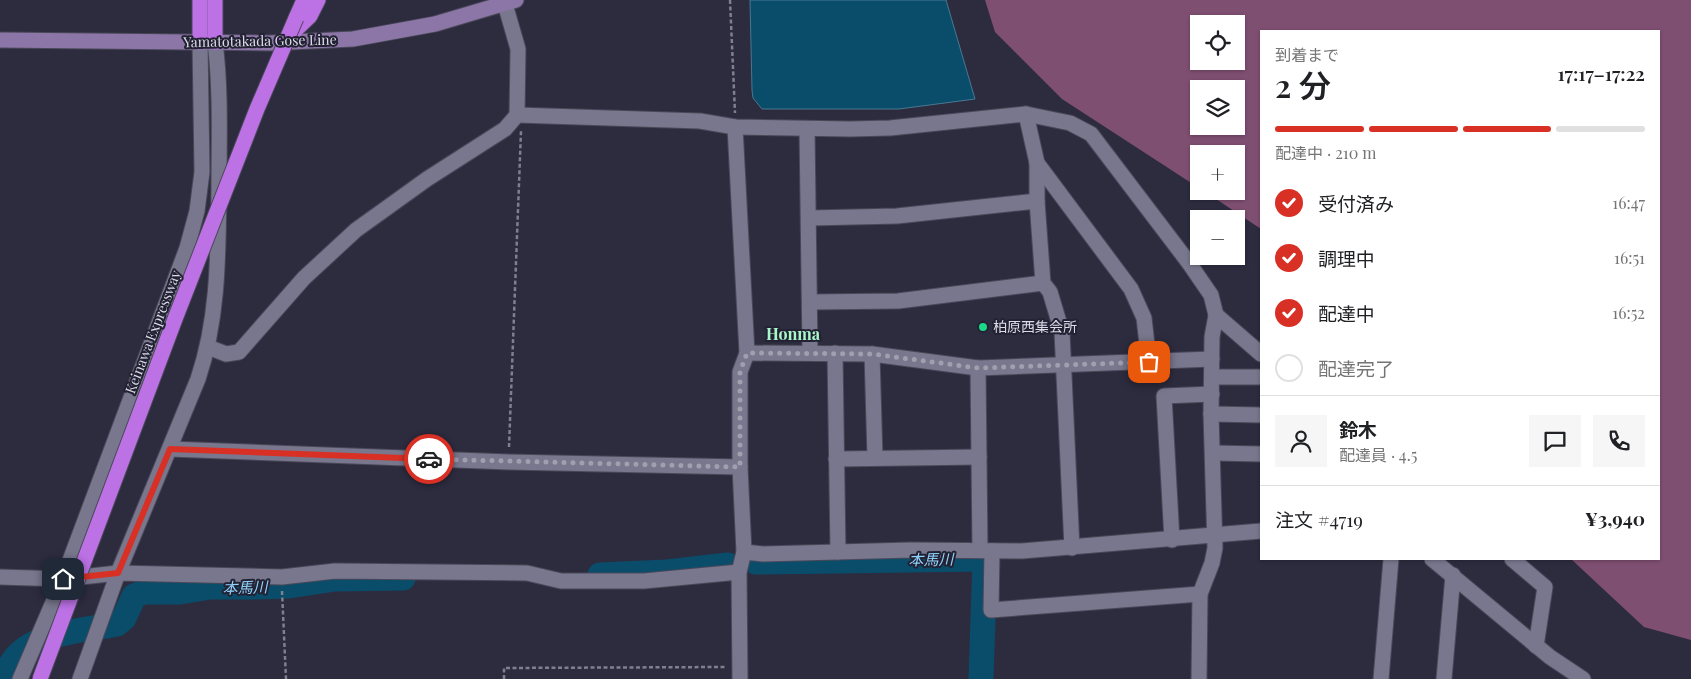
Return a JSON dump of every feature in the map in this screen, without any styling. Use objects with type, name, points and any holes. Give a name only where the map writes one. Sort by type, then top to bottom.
[{"type":"highway","points":[[200,0],[208,42]]},
{"type":"highway","points":[[208,42],[215,0]]},
{"type":"highway","points":[[294,0],[298,17]]},
{"type":"highway","name":"Keinawa Expressway","points":[[40,679],[175,319],[257,109],[304,0]]},
{"type":"highway","points":[[257,109],[298,17],[318,0]]},
{"type":"main road","name":"Yamatotakada Gose Line","points":[[0,40],[270,43],[353,39],[435,24],[510,2]]},
{"type":"street","points":[[208,347],[226,354],[239,352],[304,278],[356,230],[427,179],[505,129],[517,115],[519,55],[510,2]]},
{"type":"street","points":[[80,679],[118,573],[170,449],[208,347],[214,306],[218,249],[220,82],[208,42]]},
{"type":"street","points":[[20,679],[63,579],[187,248],[197,211],[202,163],[208,42]]},
{"type":"street","points":[[517,115],[700,121],[735,127],[807,129],[890,128],[1026,114],[1070,123],[1090,134],[1190,263],[1211,295],[1216,315],[1212,337],[1213,378],[1211,414],[1215,536],[1212,562],[1200,594],[1198,679]]},
{"type":"street","points":[[1026,114],[1037,162],[1037,201],[1043,283],[1050,292],[1062,332],[1072,548]]},
{"type":"street","points":[[735,127],[747,353],[740,372],[742,562],[740,673]]},
{"type":"street","points":[[807,129],[810,218],[810,352]]},
{"type":"street","points":[[1037,162],[1131,289],[1144,318],[1149,362]]},
{"type":"street","points":[[810,218],[897,216],[1037,201]]},
{"type":"street","points":[[810,302],[898,301],[1043,283]]},
{"type":"street","points":[[1216,315],[1260,353]]},
{"type":"street","points":[[747,353],[810,352],[872,354],[978,368],[1212,359]]},
{"type":"street","points":[[835,353],[838,552]]},
{"type":"street","points":[[872,354],[875,458]]},
{"type":"street","points":[[978,368],[979,457],[991,610],[1200,594]]},
{"type":"street","points":[[1213,378],[1260,377]]},
{"type":"street","points":[[1172,540],[1164,396],[1212,394]]},
{"type":"street","points":[[1211,414],[1260,415]]},
{"type":"street","points":[[170,449],[508,462],[740,467]]},
{"type":"street","points":[[1213,453],[1260,454]]},
{"type":"street","points":[[836,459],[979,457]]},
{"type":"street","points":[[0,578],[63,579],[118,573],[282,577],[335,571],[527,573],[561,581],[644,581],[742,562],[764,554],[1072,548],[1260,531]]},
{"type":"street","points":[[1381,679],[1390,560]]},
{"type":"street","points":[[1433,560],[1536,646],[1583,679]]},
{"type":"street","points":[[1513,560],[1544,586],[1536,646]]},
{"type":"street","points":[[1444,679],[1453,575]]},
{"type":"path","points":[[730,0],[735,127]]},
{"type":"path","points":[[508,462],[522,135],[517,115]]},
{"type":"path","points":[[282,589],[286,679]]},
{"type":"path","points":[[504,679],[504,668],[740,673]]},
{"type":"shaded area","points":[[985,0],[1691,0],[1691,640],[1644,627],[1572,560],[1660,560],[1660,30],[1260,30],[1260,228],[1245,218],[1245,210],[1232,210],[1218,200],[1245,200],[1245,145],[1190,145],[1190,182],[1062,99],[995,32]]},
{"type":"water","points":[[750,0],[946,0],[975,99],[899,109],[762,109],[753,98],[752,90]]},
{"type":"waterway","name":"本馬川","points":[[756,562],[985,559],[981,679]]},
{"type":"waterway","name":"本馬川","points":[[600,575],[667,572],[728,565]]},
{"type":"waterway","name":"本馬川","points":[[5,679],[13,661],[22,651],[33,644],[60,634],[117,624],[124,618],[134,596],[144,592],[180,592],[210,587],[289,586],[335,579],[403,578]]},
{"type":"way so far","points":[[429,459],[684,467],[724,465],[740,467],[740,372],[747,353],[810,352],[872,354],[978,368],[1149,362]]},
{"type":"place","name":"柏原西集会所","points":[[983,327]]},
{"type":"district","name":"Honma","points":[[793,334]]},
{"type":"route","points":[[63,579],[118,573],[170,449],[429,459]]}]
